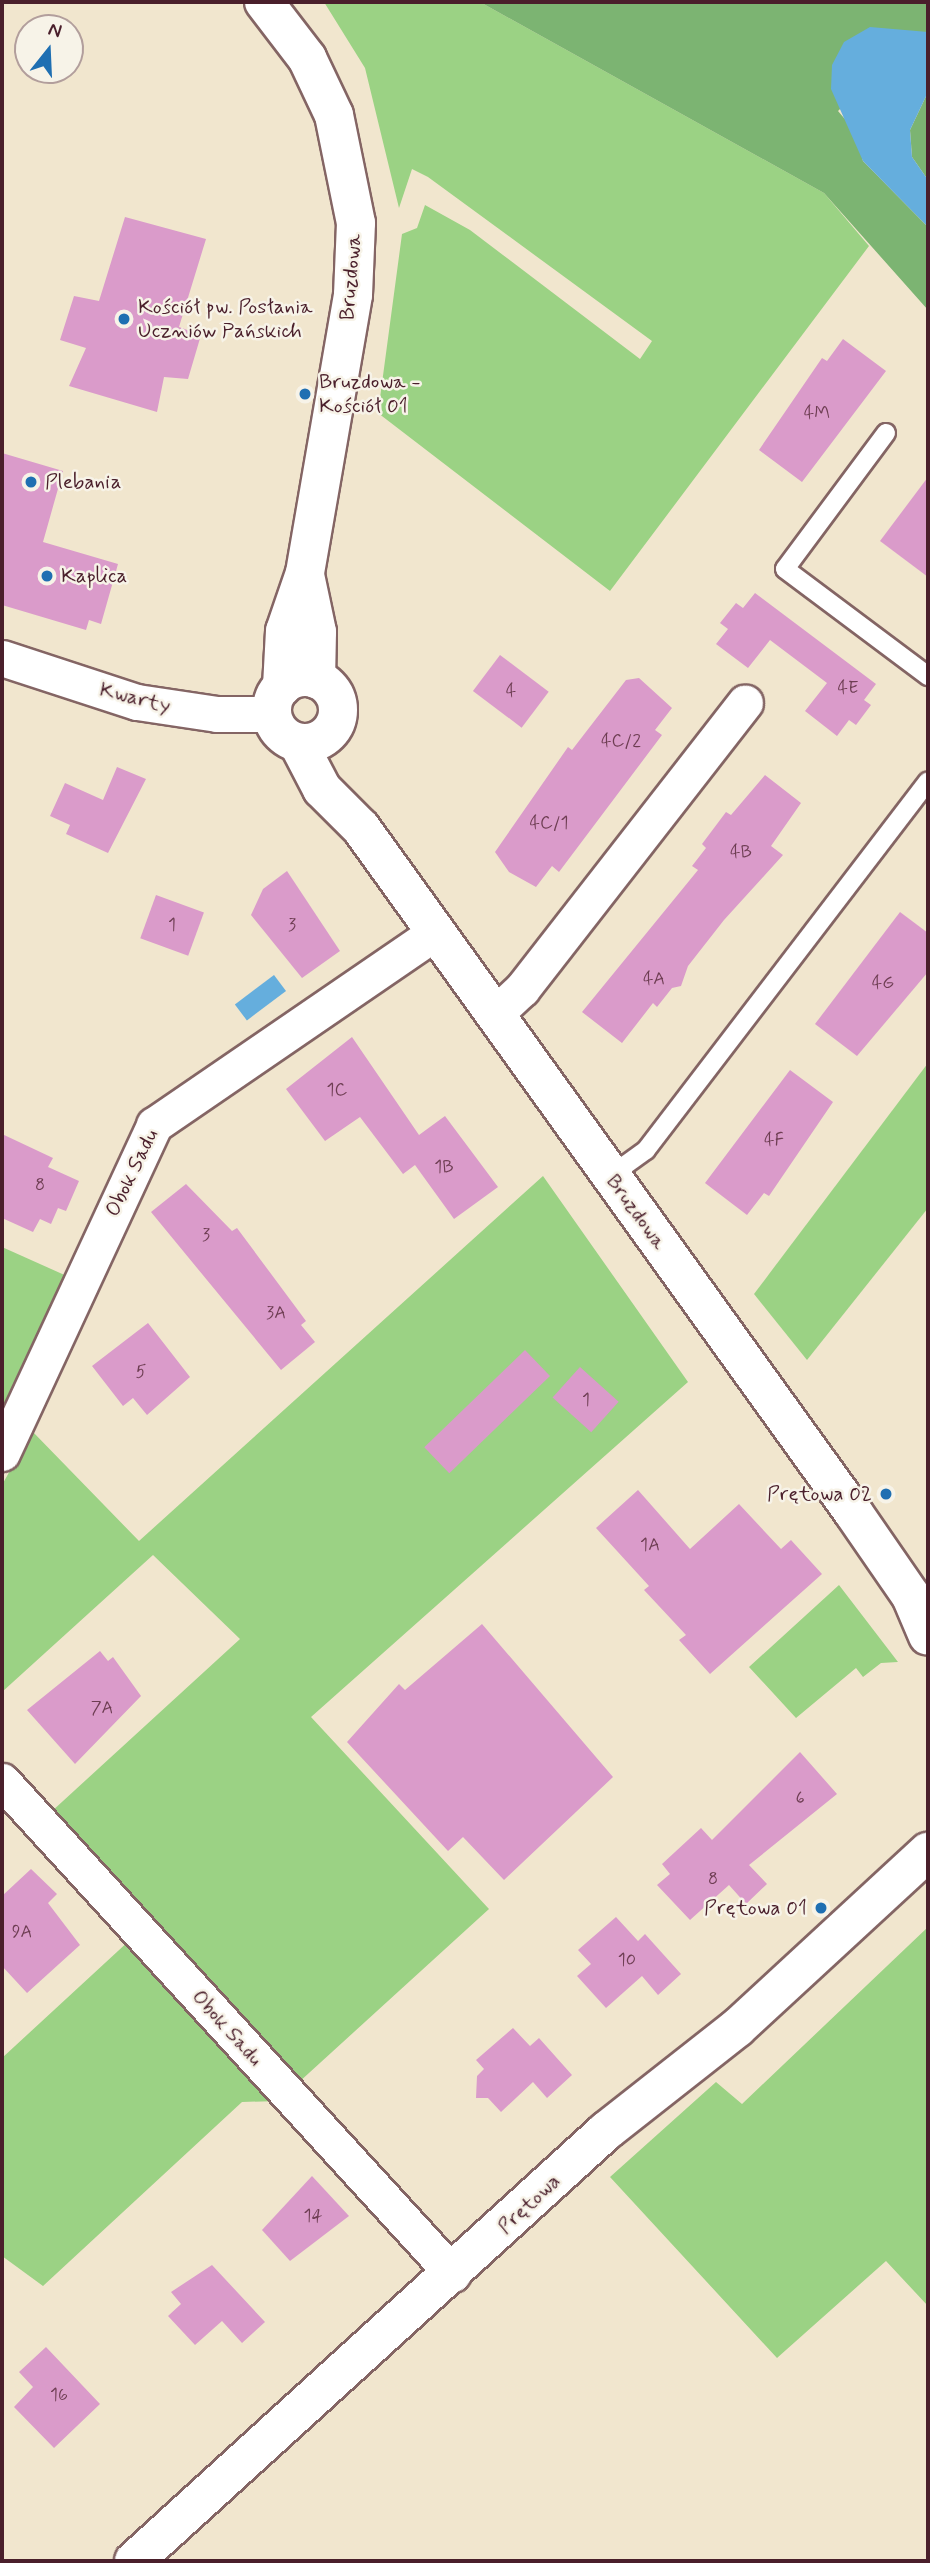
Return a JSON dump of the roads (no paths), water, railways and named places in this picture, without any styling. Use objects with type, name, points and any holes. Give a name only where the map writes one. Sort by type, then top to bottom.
[{"type":"street","name":"Bruzdowa","points":[[264,2],[322,87],[344,144],[354,198],[353,295],[305,573],[317,632],[290,693],[278,730],[313,738],[322,789],[361,828],[919,1602],[928,1636]]},
{"type":"street","name":"Kwarty","points":[[2,659],[137,702],[217,714],[290,693]]},
{"type":"street","points":[[290,693],[337,702],[313,738]]},
{"type":"street","points":[[495,1014],[522,989],[745,703]]},
{"type":"street","name":"Obok Sadu","points":[[2,1453],[154,1125],[436,932]]},
{"type":"street","name":"Obok Sadu","points":[[2,1781],[453,2274]]},
{"type":"street","name":"Prętowa","points":[[134,2561],[453,2274],[606,2132],[737,2028],[928,1852]]},
{"type":"lane","points":[[886,433],[785,569],[928,676]]},
{"type":"lane","points":[[610,1176],[646,1150],[928,781]]},
{"type":"water","points":[[870,27],[928,32],[928,92],[910,130],[912,157],[928,180],[928,227],[863,161],[831,89],[832,65],[844,42]]},
{"type":"water","points":[[274,975],[286,991],[247,1020],[235,1004]]},
{"type":"place","name":"Kościół pw. Posłania Uczniów Pańskich","points":[[124,319]]},
{"type":"place","name":"Bruzdowa - Kościół 01","points":[[305,394]]},
{"type":"place","name":"Plebania","points":[[31,482]]},
{"type":"place","name":"Kaplica","points":[[47,576]]},
{"type":"place","name":"Prętowa 02","points":[[886,1494]]},
{"type":"place","name":"Prętowa 01","points":[[821,1908]]}]
